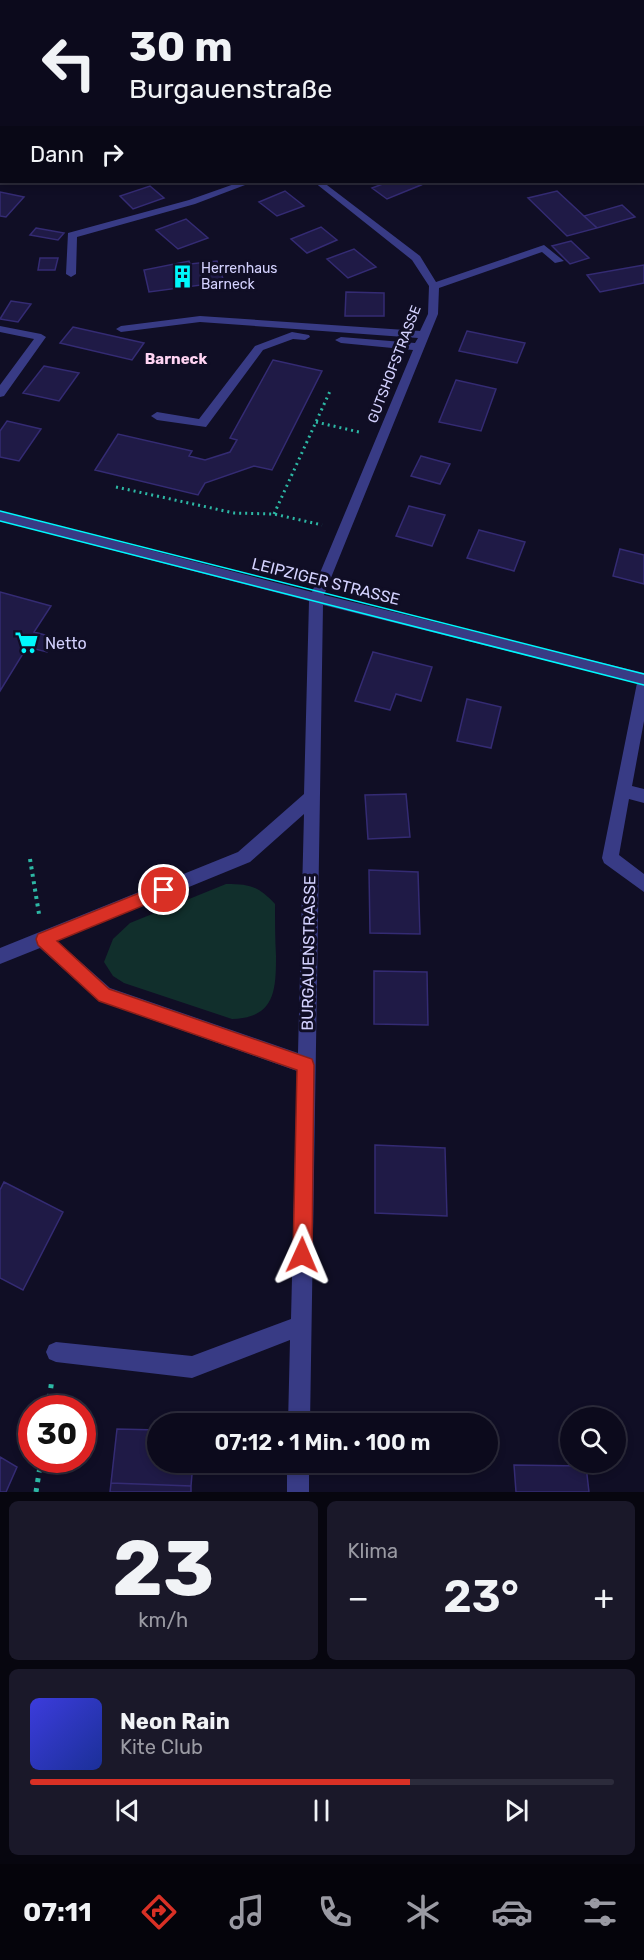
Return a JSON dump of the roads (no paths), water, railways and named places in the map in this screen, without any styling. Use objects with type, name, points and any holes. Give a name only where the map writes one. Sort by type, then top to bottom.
[{"type":"street","points":[[71,274],[72,235],[192,202],[245,183]]},
{"type":"street","points":[[319,183],[416,258],[434,285],[544,248],[559,261]]},
{"type":"street","name":"GUTSHOFSTRASSE","points":[[316,598],[433,314],[434,285]]},
{"type":"street","points":[[121,329],[200,319],[424,335]]},
{"type":"street","points":[[0,329],[41,337],[0,393]]},
{"type":"street","points":[[157,416],[202,424],[259,348],[292,335],[418,347]]},
{"type":"street","name":"LEIPZIGER STRASSE","points":[[0,516],[644,681]]},
{"type":"street","name":"BURGAUENSTRASSE","points":[[299,1413],[316,598]]},
{"type":"street","points":[[644,681],[610,858],[644,884]]},
{"type":"street","points":[[623,791],[644,796]]},
{"type":"street","points":[[0,956],[244,857],[312,797]]},
{"type":"street","points":[[43,939],[105,995],[306,1065]]},
{"type":"street","points":[[56,1352],[192,1367],[301,1326]]},
{"type":"street","points":[[298,1473],[298,1492]]},
{"type":"tram line","points":[[0,511],[644,674]]},
{"type":"tram line","points":[[0,521],[644,685]]},
{"type":"place","name":"Herrenhaus Barneck","points":[[183,276]]},
{"type":"place","name":"Netto","points":[[27,643]]},
{"type":"district","name":"Barneck","points":[[176,359]]}]
